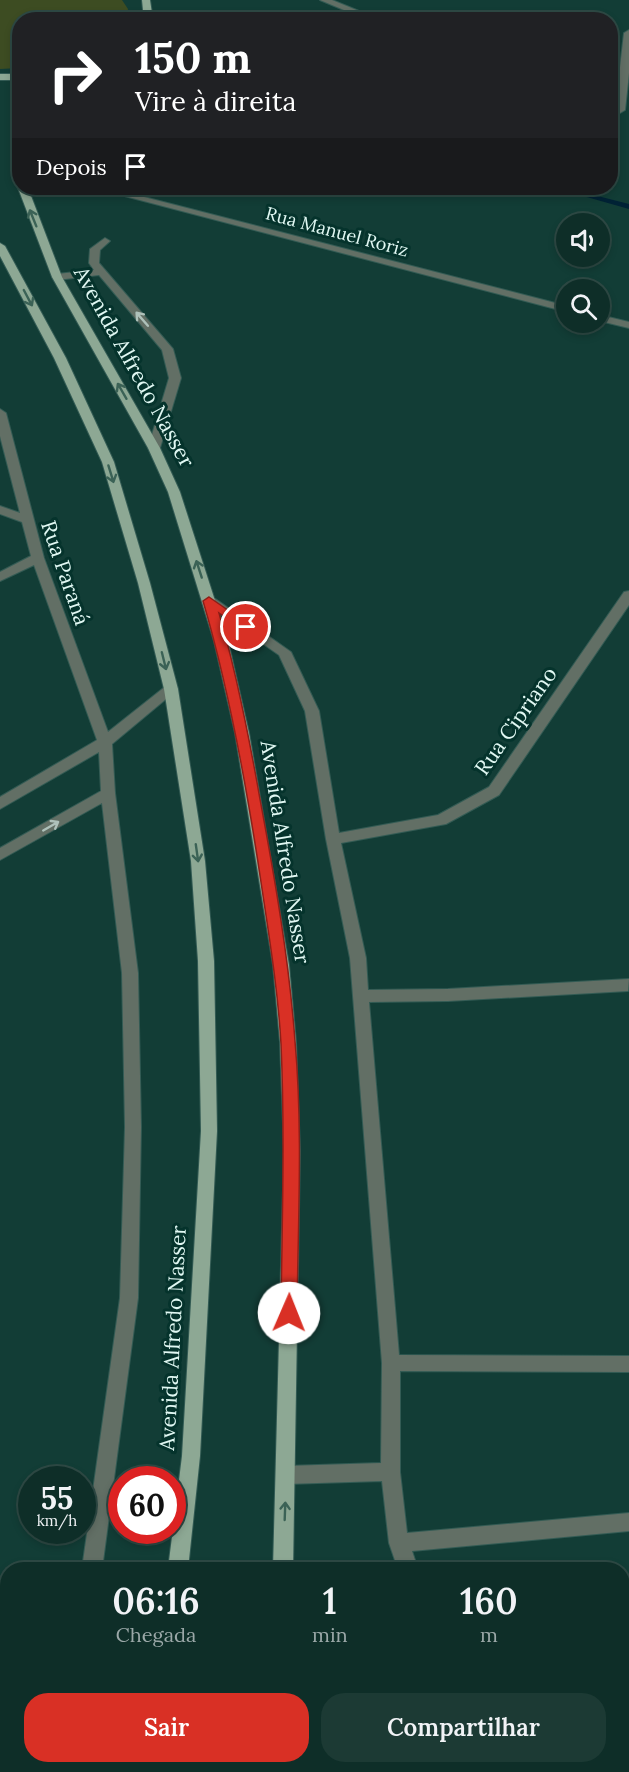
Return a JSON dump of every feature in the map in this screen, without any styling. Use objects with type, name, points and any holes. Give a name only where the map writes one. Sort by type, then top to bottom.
[{"type":"main road","name":"Avenida Alfredo Nasser","points":[[26,195],[57,277],[154,448],[174,492],[221,641],[242,733],[263,848],[280,965],[288,1042],[292,1151],[283,1562]]},
{"type":"main road","name":"Avenida Alfredo Nasser","points":[[0,246],[60,358],[108,462],[144,583],[171,689],[198,861],[206,961],[208,1131],[191,1456],[179,1562]]},
{"type":"street","points":[[324,0],[356,12]]},
{"type":"street","points":[[620,110],[629,33]]},
{"type":"street","name":"Rua Manuel Roriz","points":[[126,195],[556,306]]},
{"type":"street","points":[[105,241],[95,249],[94,263],[167,349],[175,378],[154,448]]},
{"type":"street","points":[[57,277],[100,272]]},
{"type":"street","points":[[610,320],[629,325]]},
{"type":"street","name":"Rua Paraná","points":[[0,413],[38,558],[105,742],[108,793],[130,973],[133,1139],[129,1298],[93,1562]]},
{"type":"street","points":[[0,510],[26,519]]},
{"type":"street","points":[[0,577],[38,558]]},
{"type":"street","name":"Rua Cipriano","points":[[333,839],[441,820],[494,791],[629,595]]},
{"type":"street","points":[[209,601],[284,652],[312,711],[333,839],[358,958],[391,1363],[390,1472],[399,1543],[406,1562]]},
{"type":"street","points":[[0,804],[105,742],[171,689]]},
{"type":"street","points":[[0,855],[108,793]]},
{"type":"street","points":[[361,996],[448,995],[628,985]]},
{"type":"street","points":[[391,1363],[629,1364]]},
{"type":"street","points":[[286,1475],[390,1472]]},
{"type":"street","points":[[399,1543],[629,1522]]},
{"type":"green space","points":[[0,0],[122,0],[128,9],[127,12],[12,12],[12,68],[0,69]]},
{"type":"waterway","points":[[585,195],[629,207]]},
{"type":"route","points":[[246,627],[209,601],[221,641],[242,733],[263,848],[280,965],[288,1042],[292,1151],[289,1313]]}]
